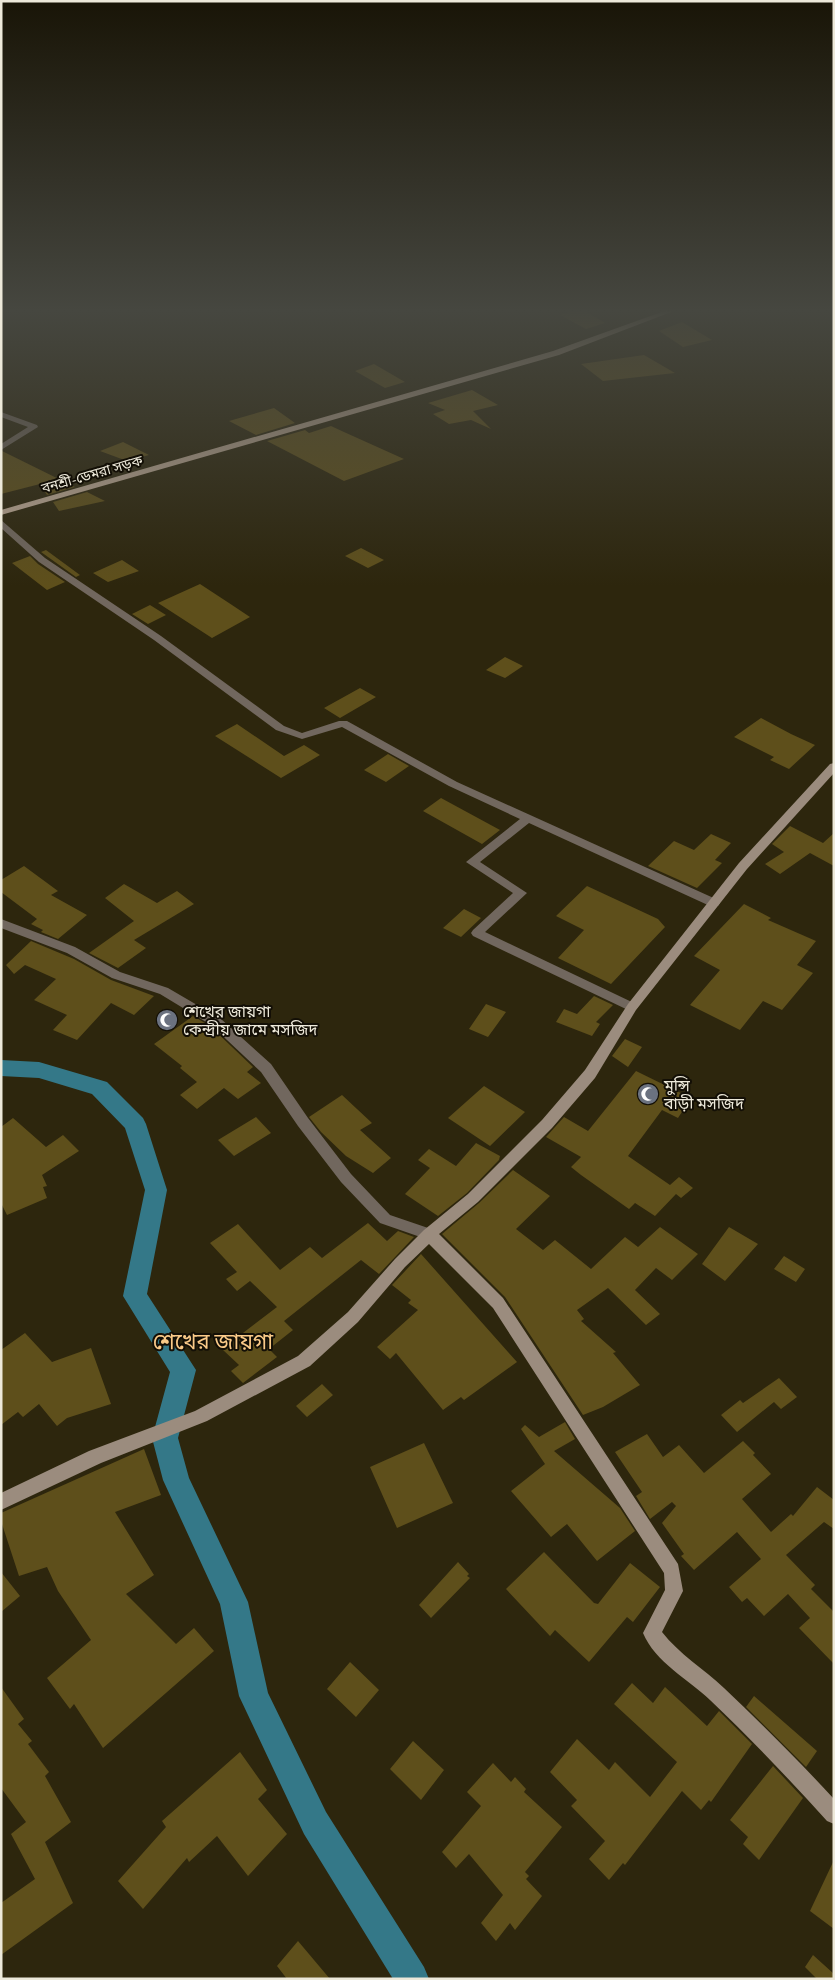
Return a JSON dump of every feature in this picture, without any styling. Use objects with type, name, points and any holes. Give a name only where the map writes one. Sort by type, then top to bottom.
[{"type":"main road","name":"বনশ্রী-ডেমরা সড়ক","points":[[1,513],[388,401]]},
{"type":"main road","points":[[1,1502],[95,1457],[202,1416],[304,1362],[353,1317],[400,1263],[429,1234],[473,1198],[547,1124],[590,1074],[632,1007],[743,866],[834,766]]},
{"type":"main road","points":[[429,1234],[498,1303],[672,1570],[674,1592],[652,1633],[662,1647],[696,1673],[766,1740],[834,1814]]},
{"type":"street","points":[[1,414],[34,427],[1,448]]},
{"type":"street","points":[[1,523],[21,545],[57,573],[117,610],[280,728],[302,736],[343,724],[366,734],[453,784],[714,903]]},
{"type":"street","points":[[528,819],[472,862],[521,893],[478,933],[632,1007]]},
{"type":"street","points":[[1,922],[71,950],[116,975],[164,991],[216,1022],[266,1068],[303,1122],[346,1178],[385,1219],[429,1234]]},
{"type":"building","points":[[492,401],[498,405],[473,411],[491,429],[471,420],[449,424],[433,414],[445,410],[428,403]]},
{"type":"building","points":[[274,408],[295,423],[256,435],[229,421]]},
{"type":"building","points":[[331,426],[404,459],[344,481],[267,441],[305,430],[309,433]]},
{"type":"building","points":[[123,442],[149,455],[127,461],[100,451]]},
{"type":"building","points":[[1,452],[75,487],[47,495],[40,484],[1,494]]},
{"type":"building","points":[[87,492],[105,501],[59,511],[53,502]]},
{"type":"building","points":[[361,548],[384,560],[368,568],[345,556]]},
{"type":"building","points":[[46,550],[80,575],[76,577],[41,552]]},
{"type":"building","points":[[30,556],[38,564],[65,582],[47,590],[12,563]]},
{"type":"building","points":[[122,560],[139,571],[108,582],[93,573]]},
{"type":"building","points":[[200,584],[250,617],[212,638],[158,603]]},
{"type":"building","points":[[150,605],[166,615],[148,624],[132,614]]},
{"type":"building","points":[[505,657],[523,666],[505,678],[486,670]]},
{"type":"building","points":[[360,688],[376,697],[340,718],[324,708]]},
{"type":"building","points":[[761,718],[815,745],[789,769],[770,760],[774,757],[734,737]]},
{"type":"building","points":[[237,724],[284,756],[304,745],[320,755],[281,778],[215,736]]},
{"type":"building","points":[[388,754],[409,766],[386,782],[364,770]]},
{"type":"building","points":[[441,798],[500,830],[482,844],[423,811]]},
{"type":"building","points":[[790,826],[823,843],[834,833],[834,866],[810,853],[780,874],[765,864],[784,852],[772,844]]},
{"type":"building","points":[[711,834],[731,843],[715,860],[722,863],[697,888],[648,866],[674,841],[694,850]]},
{"type":"building","points":[[24,866],[58,891],[51,895],[87,915],[58,939],[41,932],[43,930],[31,924],[37,919],[1,892],[1,880]]},
{"type":"building","points":[[124,884],[157,903],[177,891],[194,904],[134,940],[146,948],[118,968],[89,953],[134,921],[105,898]]},
{"type":"building","points":[[587,886],[658,919],[665,927],[611,984],[558,958],[584,930],[556,916]]},
{"type":"building","points":[[744,904],[771,918],[768,920],[816,941],[797,965],[813,973],[782,1010],[763,1001],[740,1030],[690,1005],[720,970],[694,956]]},
{"type":"building","points":[[464,909],[481,918],[461,937],[443,928]]},
{"type":"building","points":[[31,941],[74,959],[111,980],[154,996],[134,1015],[111,1003],[77,1040],[53,1030],[67,1015],[34,1000],[56,979],[25,965],[14,974],[6,965]]},
{"type":"building","points":[[594,996],[613,1005],[596,1022],[600,1024],[592,1036],[556,1022],[564,1009],[577,1014]]},
{"type":"building","points":[[486,1004],[506,1012],[488,1037],[469,1029]]},
{"type":"building","points":[[193,1016],[210,1026],[253,1067],[247,1072],[261,1083],[238,1099],[224,1088],[197,1109],[180,1095],[197,1082],[180,1068],[182,1066],[154,1044]]},
{"type":"building","points":[[625,1039],[642,1047],[628,1067],[612,1056]]},
{"type":"building","points":[[636,1071],[691,1098],[678,1118],[662,1110],[628,1156],[670,1185],[679,1177],[693,1188],[681,1198],[676,1194],[655,1216],[635,1203],[629,1209],[581,1175],[571,1167],[581,1157],[546,1137],[564,1117],[588,1131]]},
{"type":"building","points":[[484,1086],[525,1112],[490,1146],[448,1118]]},
{"type":"building","points":[[342,1095],[372,1123],[360,1130],[391,1158],[373,1173],[346,1156],[321,1132],[309,1117]]},
{"type":"building","points":[[256,1117],[271,1133],[234,1156],[218,1140]]},
{"type":"building","points":[[13,1118],[46,1147],[63,1135],[79,1151],[42,1175],[47,1186],[43,1187],[47,1198],[7,1215],[1,1203],[1,1127]]},
{"type":"building","points":[[476,1143],[500,1156],[499,1160],[467,1193],[438,1216],[405,1194],[430,1168],[418,1160],[429,1149],[456,1166]]},
{"type":"building","points":[[513,1170],[550,1196],[516,1229],[543,1250],[555,1240],[591,1269],[625,1237],[638,1247],[660,1227],[698,1254],[672,1280],[656,1268],[635,1290],[660,1314],[646,1325],[608,1288],[577,1310],[584,1319],[581,1321],[616,1352],[613,1353],[640,1385],[603,1407],[583,1415],[505,1297],[442,1234],[479,1203]]},
{"type":"building","points":[[368,1223],[387,1241],[398,1231],[414,1237],[379,1274],[361,1260],[284,1321],[293,1330],[269,1349],[277,1357],[243,1383],[231,1371],[239,1365],[222,1349],[277,1307],[250,1281],[237,1291],[226,1279],[237,1272],[210,1243],[238,1224],[280,1270],[310,1247],[322,1258]]},
{"type":"building","points":[[729,1227],[758,1244],[725,1281],[702,1264]]},
{"type":"building","points":[[421,1254],[517,1362],[464,1400],[461,1397],[443,1410],[396,1353],[390,1359],[377,1347],[418,1310],[408,1303],[411,1300],[392,1285]]},
{"type":"building","points":[[784,1256],[805,1269],[796,1282],[774,1269]]},
{"type":"building","points":[[25,1333],[52,1362],[91,1348],[111,1404],[67,1418],[57,1426],[39,1404],[23,1417],[18,1412],[1,1425],[1,1350]]},
{"type":"building","points":[[779,1378],[797,1397],[781,1409],[774,1402],[737,1432],[721,1415],[740,1400],[743,1403]]},
{"type":"building","points":[[322,1384],[333,1395],[307,1417],[296,1406]]},
{"type":"building","points":[[565,1422],[575,1439],[554,1451],[620,1508],[635,1531],[597,1561],[567,1524],[551,1537],[511,1491],[545,1464],[521,1429],[525,1425],[539,1437]]},
{"type":"building","points":[[647,1434],[663,1457],[679,1445],[704,1473],[743,1441],[771,1474],[742,1499],[771,1532],[791,1514],[793,1516],[817,1487],[834,1500],[834,1529],[824,1522],[786,1555],[815,1585],[811,1589],[834,1612],[834,1664],[799,1628],[810,1618],[788,1594],[764,1616],[747,1598],[742,1602],[729,1587],[761,1559],[737,1532],[694,1570],[681,1556],[684,1554],[662,1523],[676,1506],[672,1502],[650,1519],[636,1496],[642,1492],[615,1452]]},
{"type":"building","points":[[424,1443],[453,1503],[397,1528],[370,1467]]},
{"type":"building","points":[[144,1449],[161,1495],[115,1512],[154,1575],[126,1594],[176,1644],[194,1628],[214,1651],[103,1748],[74,1704],[70,1709],[47,1678],[91,1640],[58,1591],[47,1567],[19,1576],[1,1521],[1,1513]]},
{"type":"building","points":[[544,1552],[594,1603],[598,1604],[630,1563],[660,1587],[633,1622],[627,1617],[589,1662],[555,1630],[550,1636],[506,1589]]},
{"type":"building","points":[[458,1562],[469,1574],[467,1576],[470,1578],[431,1618],[419,1605]]},
{"type":"building","points":[[1,1572],[20,1596],[1,1612]]},
{"type":"building","points":[[350,1662],[379,1690],[356,1717],[327,1689]]},
{"type":"building","points":[[632,1683],[653,1703],[665,1687],[707,1726],[719,1711],[752,1744],[711,1802],[709,1800],[701,1810],[682,1791],[625,1865],[623,1863],[609,1880],[589,1859],[605,1841],[571,1806],[577,1800],[550,1772],[577,1739],[609,1770],[615,1762],[650,1797],[677,1762],[614,1704]]},
{"type":"building","points":[[1,1687],[24,1719],[18,1724],[32,1741],[28,1744],[49,1772],[45,1776],[71,1822],[45,1842],[73,1903],[1,1955],[1,1903],[35,1879],[11,1834],[26,1822],[1,1788]]},
{"type":"building","points":[[754,1696],[817,1751],[806,1767],[746,1707]]},
{"type":"building","points":[[413,1741],[444,1770],[421,1800],[390,1769]]},
{"type":"building","points":[[240,1752],[267,1790],[258,1799],[287,1834],[248,1876],[217,1836],[189,1862],[187,1858],[143,1909],[118,1881],[166,1827],[162,1821]]},
{"type":"building","points":[[493,1763],[511,1782],[515,1777],[526,1789],[524,1792],[562,1827],[525,1872],[529,1876],[526,1879],[542,1896],[515,1930],[510,1923],[496,1941],[481,1923],[503,1895],[469,1854],[456,1868],[442,1852],[481,1806],[467,1792]]},
{"type":"building","points":[[773,1766],[803,1798],[759,1860],[743,1844],[748,1837],[730,1820]]},
{"type":"building","points":[[834,1860],[834,1929],[810,1911]]},
{"type":"building","points":[[298,1941],[330,1979],[287,1979],[277,1966]]},
{"type":"building","points":[[813,1955],[834,1974],[834,1979],[817,1979],[805,1967]]},
{"type":"waterway","points":[[1,1068],[39,1070],[99,1088],[135,1124],[156,1190],[135,1296],[183,1370],[165,1438],[176,1480],[234,1602],[254,1696],[315,1823],[412,1979]]},
{"type":"place","name":"শেখের জায়গা কেন্দ্রীয় জামে মসজিদ","points":[[167,1020]]},
{"type":"place","name":"মুন্সি বাড়ী মসজিদ","points":[[648,1094]]},
{"type":"district","name":"শেখের জায়গা","points":[[213,1341]]}]
